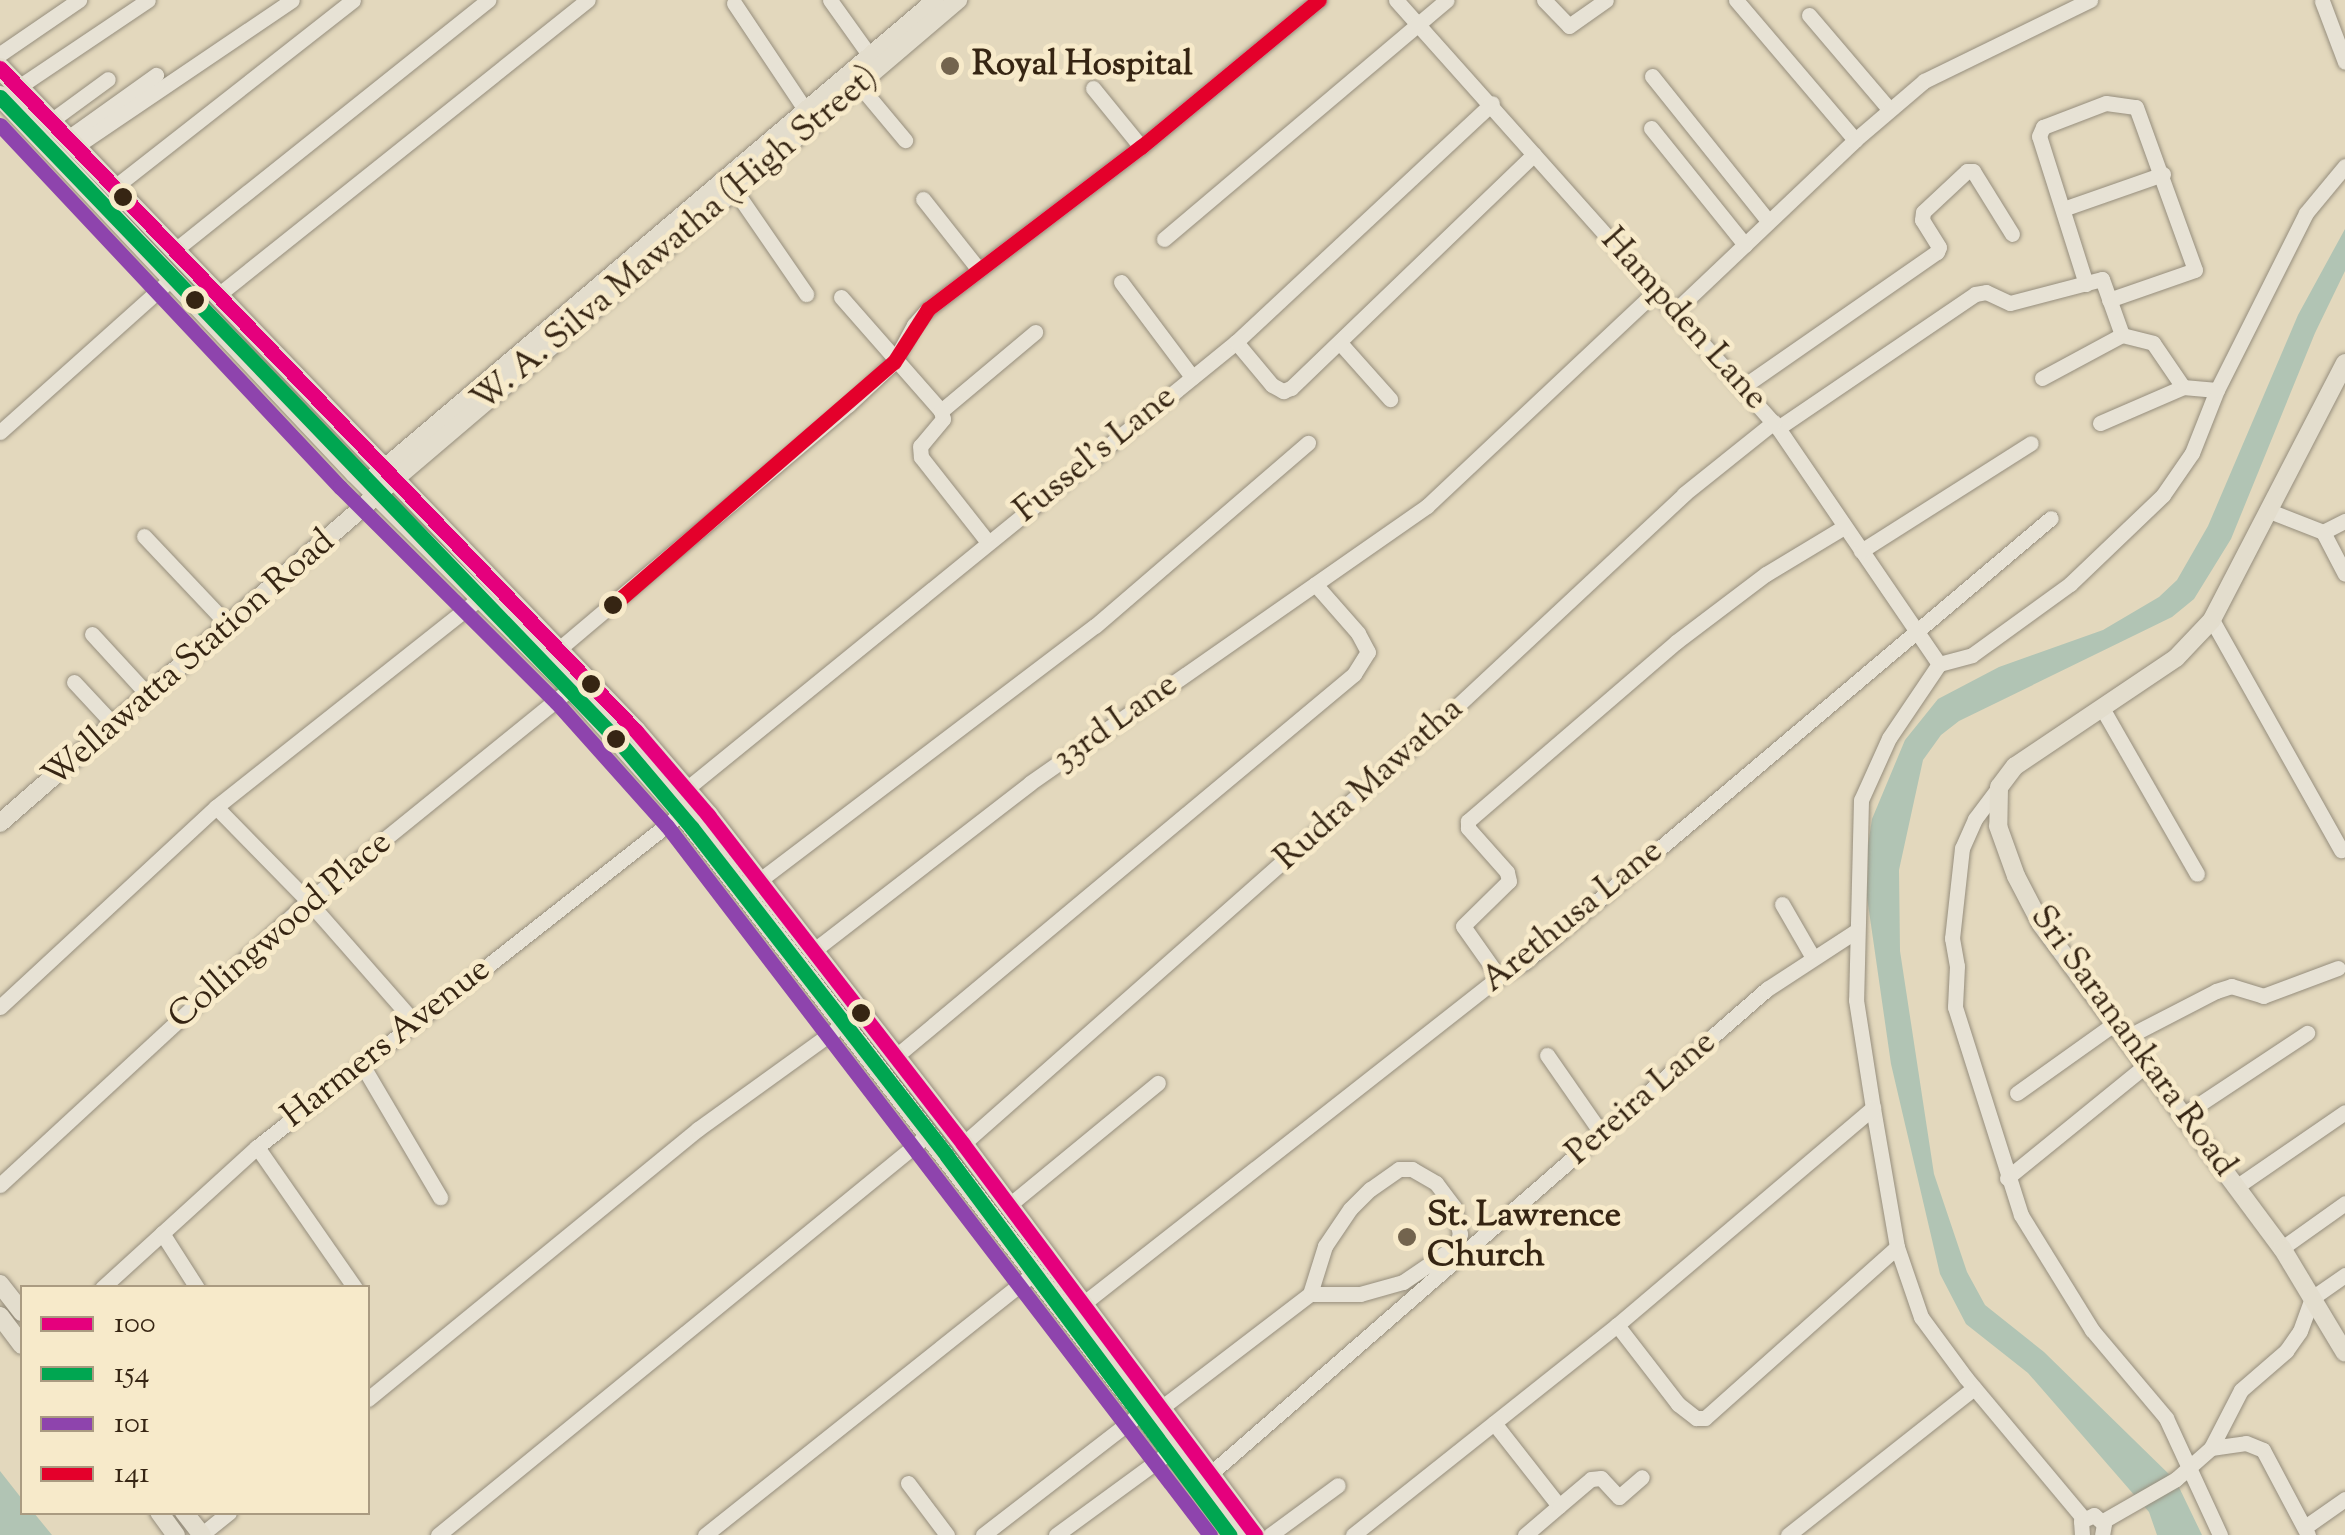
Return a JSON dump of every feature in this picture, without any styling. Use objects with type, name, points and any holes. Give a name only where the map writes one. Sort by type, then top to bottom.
[{"type":"highway","points":[[0,68],[218,295],[478,600],[570,688],[813,951],[1084,1303],[1121,1368]]},
{"type":"highway","points":[[0,96],[172,278],[559,649],[685,790],[845,1023],[1036,1272],[1210,1474],[1255,1535]]},
{"type":"highway","points":[[1152,1410],[1172,1450],[1235,1535]]},
{"type":"main road","name":"W. A. Silva Mawatha (High Street)","points":[[381,482],[736,192],[860,85],[874,63],[936,0]]},
{"type":"main road","name":"W. A. Silva Mawatha (High Street)","points":[[381,482],[806,112],[958,0]]},
{"type":"main road","points":[[1999,788],[2016,766],[2044,743],[2176,658],[2212,620],[2272,512],[2345,363]]},
{"type":"main road","name":"Wellawatta Station Road","points":[[0,823],[228,626],[381,482]]},
{"type":"main road","name":"Sri Saranankara Road","points":[[1999,788],[1998,826],[2016,876],[2041,924],[2282,1248],[2345,1353]]},
{"type":"main road","points":[[0,1284],[20,1309]]},
{"type":"main road","points":[[0,1316],[20,1342]]},
{"type":"main road","points":[[160,1515],[176,1535]]},
{"type":"main road","points":[[186,1515],[202,1535]]},
{"type":"street","points":[[0,54],[79,0]]},
{"type":"street","points":[[20,86],[148,0]]},
{"type":"street","points":[[73,141],[292,0]]},
{"type":"street","points":[[116,186],[353,0]]},
{"type":"street","points":[[174,250],[488,0]]},
{"type":"street","points":[[218,295],[588,0]]},
{"type":"street","points":[[830,0],[874,63]]},
{"type":"street","points":[[559,649],[894,362],[914,325],[979,270],[1141,147],[1319,0]]},
{"type":"street","name":"Hampden Lane","points":[[1396,0],[1776,425],[1939,664]]},
{"type":"street","points":[[1164,239],[1447,0]]},
{"type":"street","points":[[1544,0],[1568,26],[1606,0]]},
{"type":"street","points":[[1736,0],[1855,140]]},
{"type":"street","points":[[1676,310],[1855,140],[1924,81],[1981,50],[2018,39],[2090,0]]},
{"type":"street","points":[[2322,0],[2345,62]]},
{"type":"street","points":[[734,2],[806,112]]},
{"type":"street","points":[[1809,15],[1889,109]]},
{"type":"street","points":[[73,141],[156,75]]},
{"type":"street","points":[[1652,76],[1768,221]]},
{"type":"street","points":[[52,120],[108,80]]},
{"type":"street","points":[[860,85],[906,140]]},
{"type":"street","points":[[1092,88],[1141,147]]},
{"type":"street","name":"Fussel's Lane","points":[[685,790],[1236,342],[1492,103]]},
{"type":"street","points":[[2109,300],[2195,270],[2136,107],[2106,103],[2043,127],[2039,136],[2086,284],[2102,279],[2109,300],[2122,335]]},
{"type":"street","points":[[1651,128],[1745,245]]},
{"type":"street","points":[[1236,342],[1282,391],[1341,344],[1534,154]]},
{"type":"street","points":[[2345,166],[2306,213],[2217,390],[2192,452],[2163,495],[2070,584],[1972,655],[1939,664],[1889,738],[1861,800],[1856,932],[1856,1000],[1873,1108],[1897,1247],[1921,1317],[2082,1526],[2094,1515],[2102,1528],[2176,1479],[2212,1448],[2241,1390],[2286,1351],[2300,1331],[2312,1298],[2345,1275]]},
{"type":"street","points":[[1744,386],[1937,252],[1939,246],[1922,220],[1923,212],[1967,171],[1973,171],[2012,234]]},
{"type":"street","points":[[2063,209],[2163,174]]},
{"type":"street","points":[[736,192],[806,294]]},
{"type":"street","points":[[923,199],[979,270]]},
{"type":"street","points":[[0,432],[172,278]]},
{"type":"street","points":[[1121,282],[1192,377]]},
{"type":"street","name":"Rudra Mawatha","points":[[963,1144],[1257,887],[1684,494],[1776,425],[1976,294],[1986,292],[2010,303],[2086,284]]},
{"type":"street","name":"33rd Lane","points":[[813,951],[1030,784],[1427,506],[1657,290]]},
{"type":"street","points":[[840,298],[941,411],[943,419],[920,446],[921,457],[988,542]]},
{"type":"street","points":[[941,411],[1035,332]]},
{"type":"street","points":[[2042,378],[2122,335],[2153,343],[2183,387]]},
{"type":"street","points":[[1341,344],[1390,399]]},
{"type":"street","points":[[2100,423],[2183,387],[2217,390]]},
{"type":"street","points":[[752,887],[1095,626],[1308,443]]},
{"type":"street","points":[[1861,551],[2031,443]]},
{"type":"street","points":[[2272,512],[2323,532],[2345,574]]},
{"type":"street","name":"Arethusa Lane","points":[[1084,1303],[1499,977],[1525,962],[2051,518]]},
{"type":"street","points":[[2323,532],[2345,520]]},
{"type":"street","points":[[1499,977],[1464,921],[1509,881],[1507,872],[1468,828],[1468,821],[1676,642],[1766,574],[1844,527]]},
{"type":"street","points":[[144,536],[228,626]]},
{"type":"street","points":[[895,1057],[1354,674],[1368,652],[1358,633],[1314,584]]},
{"type":"street","points":[[0,1007],[216,807],[478,600]]},
{"type":"street","points":[[2212,620],[2341,850]]},
{"type":"street","points":[[92,634],[148,695]]},
{"type":"street","points":[[74,682],[114,724]]},
{"type":"street","name":"Collingwood Place","points":[[0,1185],[308,902],[570,688]]},
{"type":"street","points":[[2102,708],[2197,874]]},
{"type":"street","points":[[1999,788],[1975,818],[1962,848],[1952,938],[1958,966],[1956,1007],[2006,1178],[2021,1215],[2063,1287],[2092,1330],[2166,1418],[2192,1466],[2220,1535]]},
{"type":"street","points":[[216,807],[308,902],[414,1022]]},
{"type":"street","name":"Harmers Avenue","points":[[105,1285],[257,1147],[682,813]]},
{"type":"street","points":[[1782,904],[1812,956]]},
{"type":"street","name":"Pereira Lane","points":[[1210,1474],[1767,989],[1812,956],[1856,932]]},
{"type":"street","points":[[2018,1094],[2121,1030],[2216,991],[2231,986],[2263,996],[2338,968]]},
{"type":"street","points":[[370,1397],[698,1129],[845,1023]]},
{"type":"street","points":[[2183,1115],[2307,1034]]},
{"type":"street","points":[[1547,1055],[1602,1134]]},
{"type":"street","points":[[361,1064],[440,1197]]},
{"type":"street","points":[[2006,1178],[2146,1065]]},
{"type":"street","points":[[1008,1206],[1158,1083]]},
{"type":"street","points":[[1353,1535],[1617,1325],[1873,1108]]},
{"type":"street","points":[[2236,1187],[2345,1112]]},
{"type":"street","points":[[438,1535],[930,1134]]},
{"type":"street","points":[[257,1147],[353,1285]]},
{"type":"street","points":[[983,1535],[1310,1294],[1360,1294],[1403,1282],[1456,1246],[1460,1234],[1454,1207],[1436,1183],[1412,1169],[1400,1170],[1370,1189],[1325,1246],[1310,1294]]},
{"type":"street","points":[[2282,1248],[2345,1202]]},
{"type":"street","points":[[162,1233],[195,1285]]},
{"type":"street","points":[[1617,1325],[1678,1404],[1696,1418],[1705,1418],[1897,1247]]},
{"type":"street","points":[[705,1535],[1036,1272]]},
{"type":"street","points":[[1788,1535],[1974,1388]]},
{"type":"street","points":[[1494,1422],[1559,1506]]},
{"type":"street","points":[[2212,1448],[2246,1444],[2263,1450],[2306,1531],[2345,1499]]},
{"type":"street","points":[[1056,1535],[1172,1450]]},
{"type":"street","points":[[1525,1535],[1591,1478],[1601,1478],[1619,1498],[1642,1478]]},
{"type":"street","points":[[908,1483],[947,1535]]},
{"type":"street","points":[[1270,1535],[1338,1485]]},
{"type":"street","points":[[202,1535],[225,1515]]},
{"type":"shaded area","points":[[2345,229],[2345,271],[2315,333],[2231,539],[2194,599],[2172,617],[1959,721],[1941,735],[1923,760],[1899,870],[1900,951],[1934,1174],[1967,1272],[1985,1305],[2044,1352],[2176,1481],[2202,1535],[2157,1535],[2149,1512],[2028,1373],[1966,1324],[1940,1274],[1891,1064],[1867,897],[1868,845],[1872,819],[1905,740],[1938,699],[1999,667],[2103,630],[2159,597],[2177,580],[2208,526],[2298,315]]},
{"type":"shaded area","points":[[0,1471],[20,1496],[20,1515],[36,1515],[52,1535],[0,1535]]},
{"type":"transit line","name":"141","points":[[613,605],[894,362],[928,309],[1141,147],[1319,0]]},
{"type":"transit line","name":"100","points":[[0,68],[636,731],[708,815],[963,1144],[1255,1535]]},
{"type":"transit line","name":"154","points":[[0,97],[621,744],[692,828],[947,1156],[1230,1535]]},
{"type":"transit line","name":"101","points":[[0,125],[340,487],[556,702],[667,826],[1210,1535]]},
{"type":"place","name":"Royal Hospital","points":[[950,66]]},
{"type":"place","name":"St. Lawrence Church","points":[[1407,1237]]}]
